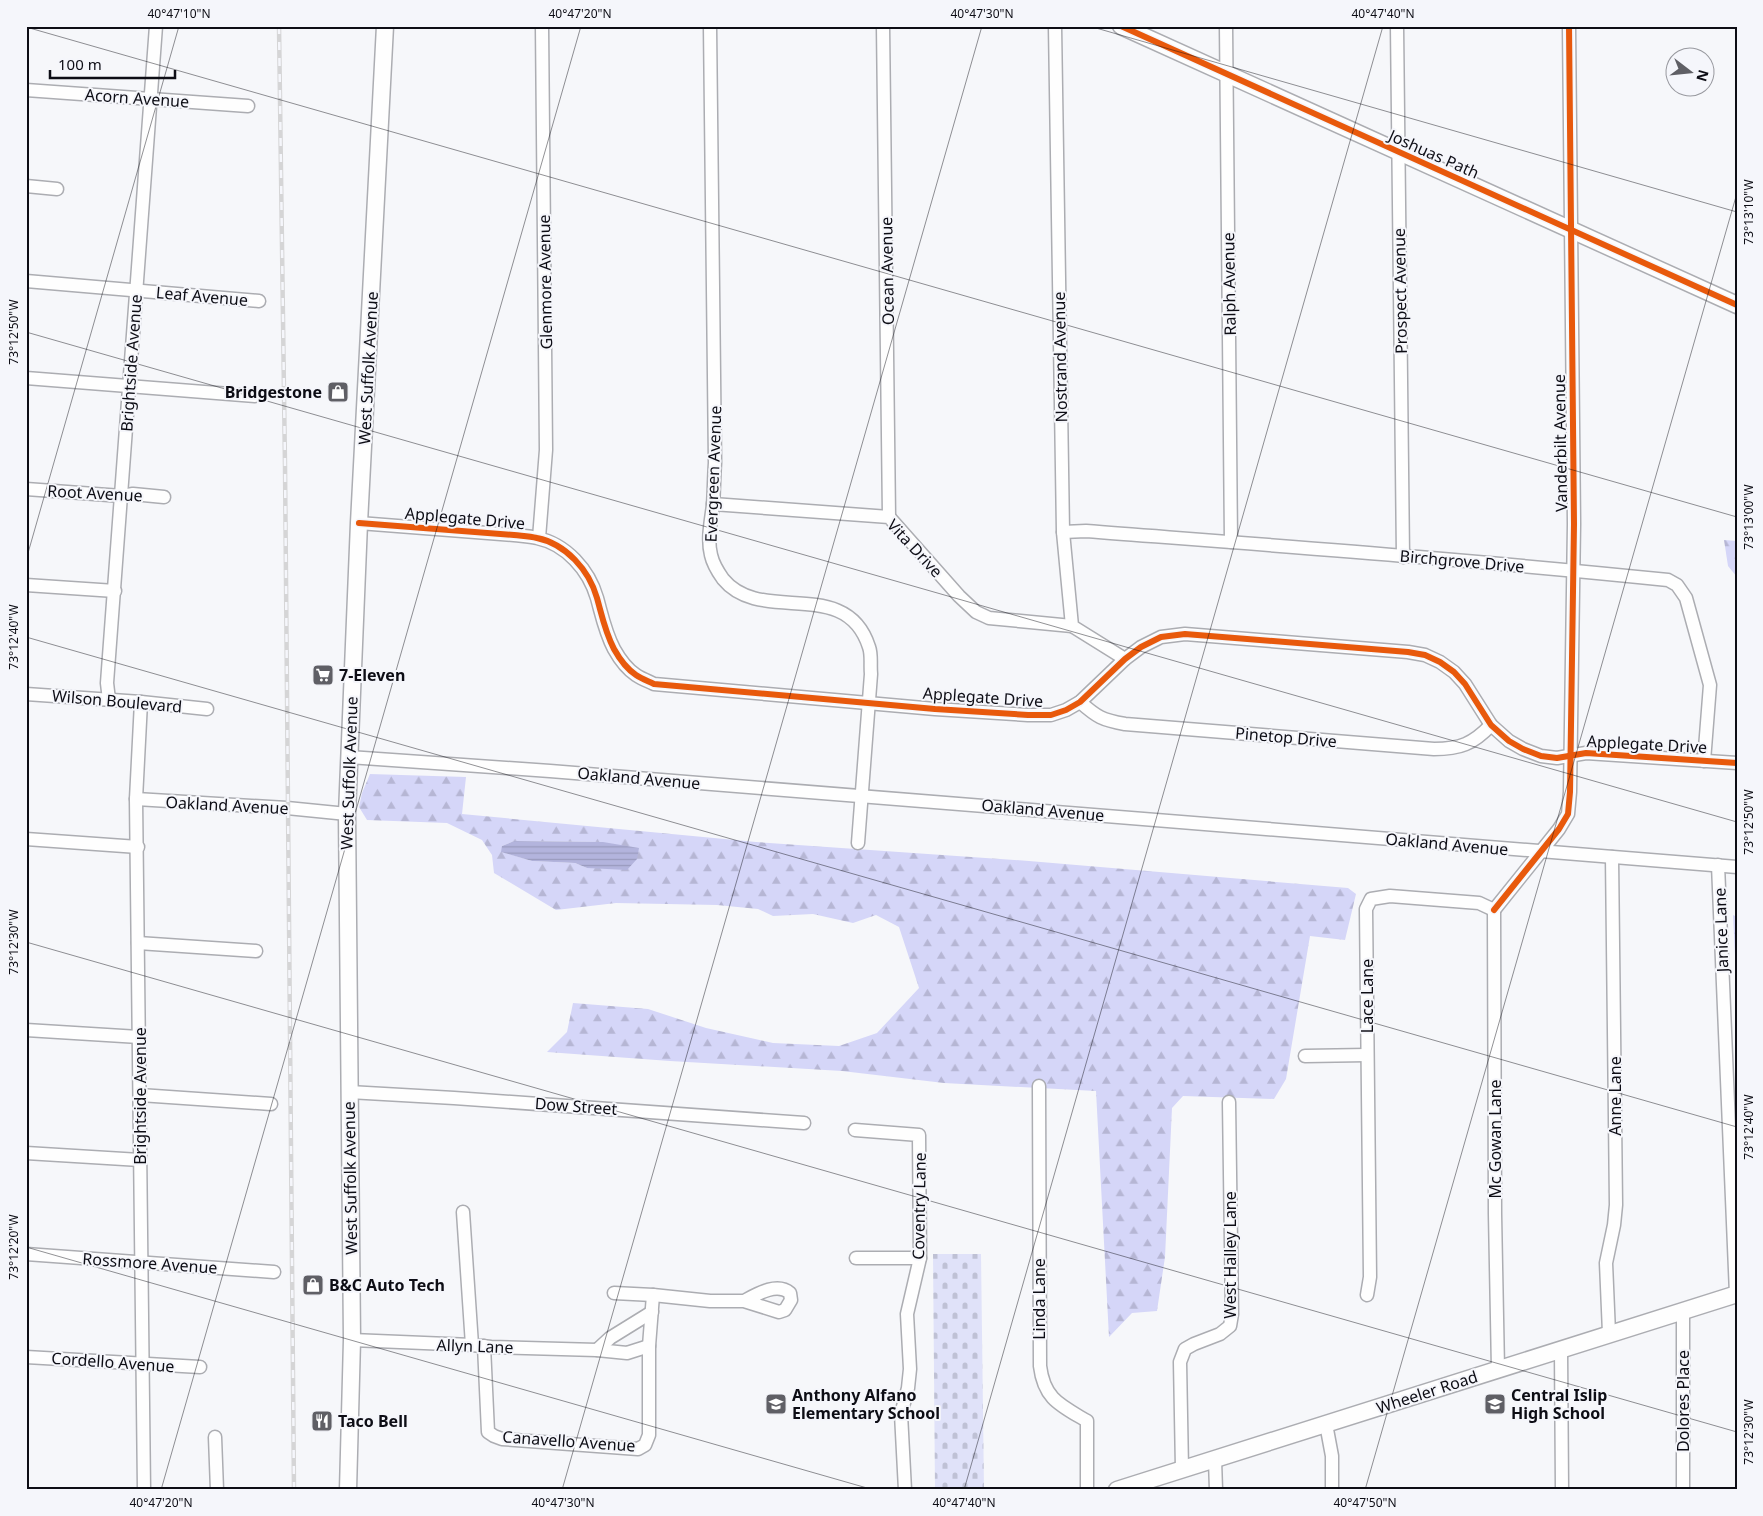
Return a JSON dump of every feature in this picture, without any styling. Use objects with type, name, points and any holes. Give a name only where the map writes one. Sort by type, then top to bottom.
[{"type":"main road","name":"West Suffolk Avenue","points":[[348,1490],[352,1340],[347,814],[359,523],[385,26]]},
{"type":"main road","name":"Joshuas Path","points":[[1121,26],[1737,305]]},
{"type":"main road","name":"Wheeler Road","points":[[1117,1490],[1136,1487],[1182,1469],[1736,1294]]},
{"type":"street","name":"Brightside Avenue","points":[[109,700],[107,683],[156,26]]},
{"type":"street","name":"Glenmore Avenue","points":[[539,538],[546,450],[542,26]]},
{"type":"street","name":"Evergreen Avenue","points":[[710,26],[715,444],[713,504],[709,536],[710,555],[718,572],[729,586],[744,596],[763,600],[821,605],[837,609],[852,619],[863,633],[870,649],[870,702],[858,843]]},
{"type":"street","name":"Ocean Avenue","points":[[883,26],[889,517]]},
{"type":"street","name":"Nostrand Avenue","points":[[1055,26],[1063,532],[1072,626]]},
{"type":"street","name":"Ralph Avenue","points":[[1226,26],[1231,542]]},
{"type":"street","name":"Prospect Avenue","points":[[1398,26],[1403,557]]},
{"type":"street","name":"Vanderbilt Avenue","points":[[1542,851],[1568,814],[1571,756],[1574,570],[1569,26]]},
{"type":"street","name":"Acorn Avenue","points":[[26,90],[248,106]]},
{"type":"street","points":[[26,186],[57,189]]},
{"type":"street","name":"Leaf Avenue","points":[[26,281],[259,301]]},
{"type":"street","points":[[26,378],[255,396]]},
{"type":"street","name":"Root Avenue","points":[[26,489],[164,497]]},
{"type":"street","name":"Vita Drive","points":[[713,504],[889,517],[959,596],[976,612],[989,618],[1072,626]]},
{"type":"street","name":"Applegate Drive","points":[[359,523],[539,538],[560,547],[576,561],[590,580],[597,597],[601,620],[608,638],[619,657],[636,675],[654,684],[935,709],[1051,715],[1066,710],[1080,702],[1124,659],[1141,647],[1161,637],[1185,634],[1408,652],[1433,658],[1454,672],[1465,684],[1492,725],[1509,741],[1541,756],[1557,758],[1586,753],[1737,763]]},
{"type":"street","name":"Birchgrove Drive","points":[[1063,532],[1086,531],[1231,542],[1574,570],[1668,580],[1677,585],[1686,598],[1710,685],[1704,761]]},
{"type":"street","points":[[26,585],[114,591]]},
{"type":"street","points":[[1072,626],[1124,659]]},
{"type":"street","name":"Wilson Boulevard","points":[[26,694],[141,702],[207,709]]},
{"type":"street","name":"Brightside Avenue","points":[[141,702],[136,799],[144,1490]]},
{"type":"street","name":"Pinetop Drive","points":[[1080,702],[1105,721],[1125,724],[1434,749],[1452,749],[1468,744],[1482,736],[1492,725]]},
{"type":"street","name":"Oakland Avenue","points":[[349,757],[550,771],[1737,867]]},
{"type":"street","name":"Oakland Avenue","points":[[136,799],[288,808],[347,814]]},
{"type":"street","points":[[26,839],[138,847]]},
{"type":"street","points":[[1494,910],[1542,851]]},
{"type":"street","name":"Anne Lane","points":[[1609,1333],[1606,1263],[1616,1205],[1612,857]]},
{"type":"street","name":"Janice Lane","points":[[1718,865],[1736,1294]]},
{"type":"street","name":"Lace Lane","points":[[1367,1295],[1370,1277],[1370,1257],[1366,910],[1371,899],[1390,896],[1480,904],[1494,910]]},
{"type":"street","name":"Mc Gowan Lane","points":[[1494,910],[1495,1214],[1498,1369]]},
{"type":"street","points":[[138,943],[256,951]]},
{"type":"street","points":[[26,1030],[140,1038]]},
{"type":"street","points":[[1305,1056],[1367,1055]]},
{"type":"street","name":"Linda Lane","points":[[1039,1086],[1039,1345],[1041,1374],[1042,1381],[1049,1395],[1061,1406],[1087,1421],[1087,1490]]},
{"type":"street","name":"Dow Street","points":[[349,1092],[464,1098],[804,1122]]},
{"type":"street","points":[[140,1095],[271,1104]]},
{"type":"street","name":"West Halley Lane","points":[[1182,1469],[1180,1362],[1185,1349],[1220,1334],[1230,1326],[1232,1314],[1229,1102]]},
{"type":"street","name":"Coventry Lane","points":[[855,1130],[919,1135],[920,1258],[908,1314],[910,1369],[908,1388],[901,1414],[905,1490]]},
{"type":"street","points":[[26,1153],[140,1160]]},
{"type":"street","points":[[463,1212],[478,1346]]},
{"type":"street","name":"Rossmore Avenue","points":[[26,1254],[274,1272]]},
{"type":"street","points":[[856,1258],[920,1258]]},
{"type":"street","points":[[614,1293],[710,1301],[744,1301]]},
{"type":"street","name":"Canavello Avenue","points":[[478,1346],[488,1432],[494,1436],[502,1439],[638,1449],[645,1445],[649,1435],[649,1346],[653,1295]]},
{"type":"street","points":[[597,1350],[610,1338],[652,1312]]},
{"type":"street","name":"Dolores Place","points":[[1683,1312],[1683,1490]]},
{"type":"street","name":"Allyn Lane","points":[[352,1340],[597,1350],[627,1353],[649,1346]]},
{"type":"street","points":[[1561,1350],[1562,1490]]},
{"type":"street","name":"Cordello Avenue","points":[[26,1356],[143,1365],[200,1367]]},
{"type":"street","points":[[1326,1424],[1332,1456],[1332,1490]]},
{"type":"street","points":[[215,1437],[217,1490]]},
{"type":"street","points":[[1215,1460],[1216,1490]]},
{"type":"green space","points":[[1724,540],[1737,541],[1737,577],[1728,566]]},
{"type":"green space","points":[[370,774],[466,777],[462,814],[756,842],[1029,861],[1348,888],[1356,894],[1345,940],[1310,936],[1286,1079],[1274,1099],[1183,1096],[1172,1108],[1165,1257],[1157,1311],[1132,1313],[1109,1337],[1096,1091],[944,1083],[842,1071],[547,1052],[567,1032],[573,1003],[648,1009],[706,1028],[773,1043],[839,1046],[877,1033],[919,988],[899,927],[876,915],[853,923],[813,914],[773,916],[758,909],[717,905],[616,903],[556,910],[494,873],[492,855],[482,840],[447,823],[367,820],[359,807],[362,793]],"holes":[[[514,841],[603,842],[587,868],[575,863],[532,861],[502,852],[502,846]]]},
{"type":"green space","points":[[1733,915],[1737,917],[1737,996]]},
{"type":"green space","points":[[933,1254],[981,1254],[984,1490],[935,1490]]},
{"type":"shaded area","points":[[514,841],[603,842],[639,848],[637,859],[627,870],[587,868],[575,863],[532,861],[501,852],[502,846]]},
{"type":"railway","points":[[279,26],[285,465],[294,1490]]},
{"type":"cycle path","points":[[1121,26],[1737,305]]},
{"type":"cycle path","points":[[1494,910],[1559,829],[1568,814],[1570,792],[1574,524],[1569,26]]},
{"type":"cycle path","points":[[359,523],[528,536],[548,541],[567,552],[582,568],[597,598],[608,636],[621,660],[629,670],[654,684],[935,709],[1051,715],[1066,710],[1080,702],[1125,659],[1141,647],[1161,637],[1185,634],[1408,652],[1425,655],[1440,662],[1454,672],[1465,684],[1491,725],[1509,741],[1541,756],[1557,758],[1586,753],[1737,763]]},
{"type":"place","name":"Bridgestone","points":[[338,392]]},
{"type":"place","name":"7-Eleven","points":[[323,675]]},
{"type":"place","name":"B&C Auto Tech","points":[[313,1285]]},
{"type":"place","name":"Anthony Alfano Elementary School","points":[[776,1404]]},
{"type":"place","name":"Central Islip High School","points":[[1495,1404]]},
{"type":"place","name":"Taco Bell","points":[[322,1421]]}]
